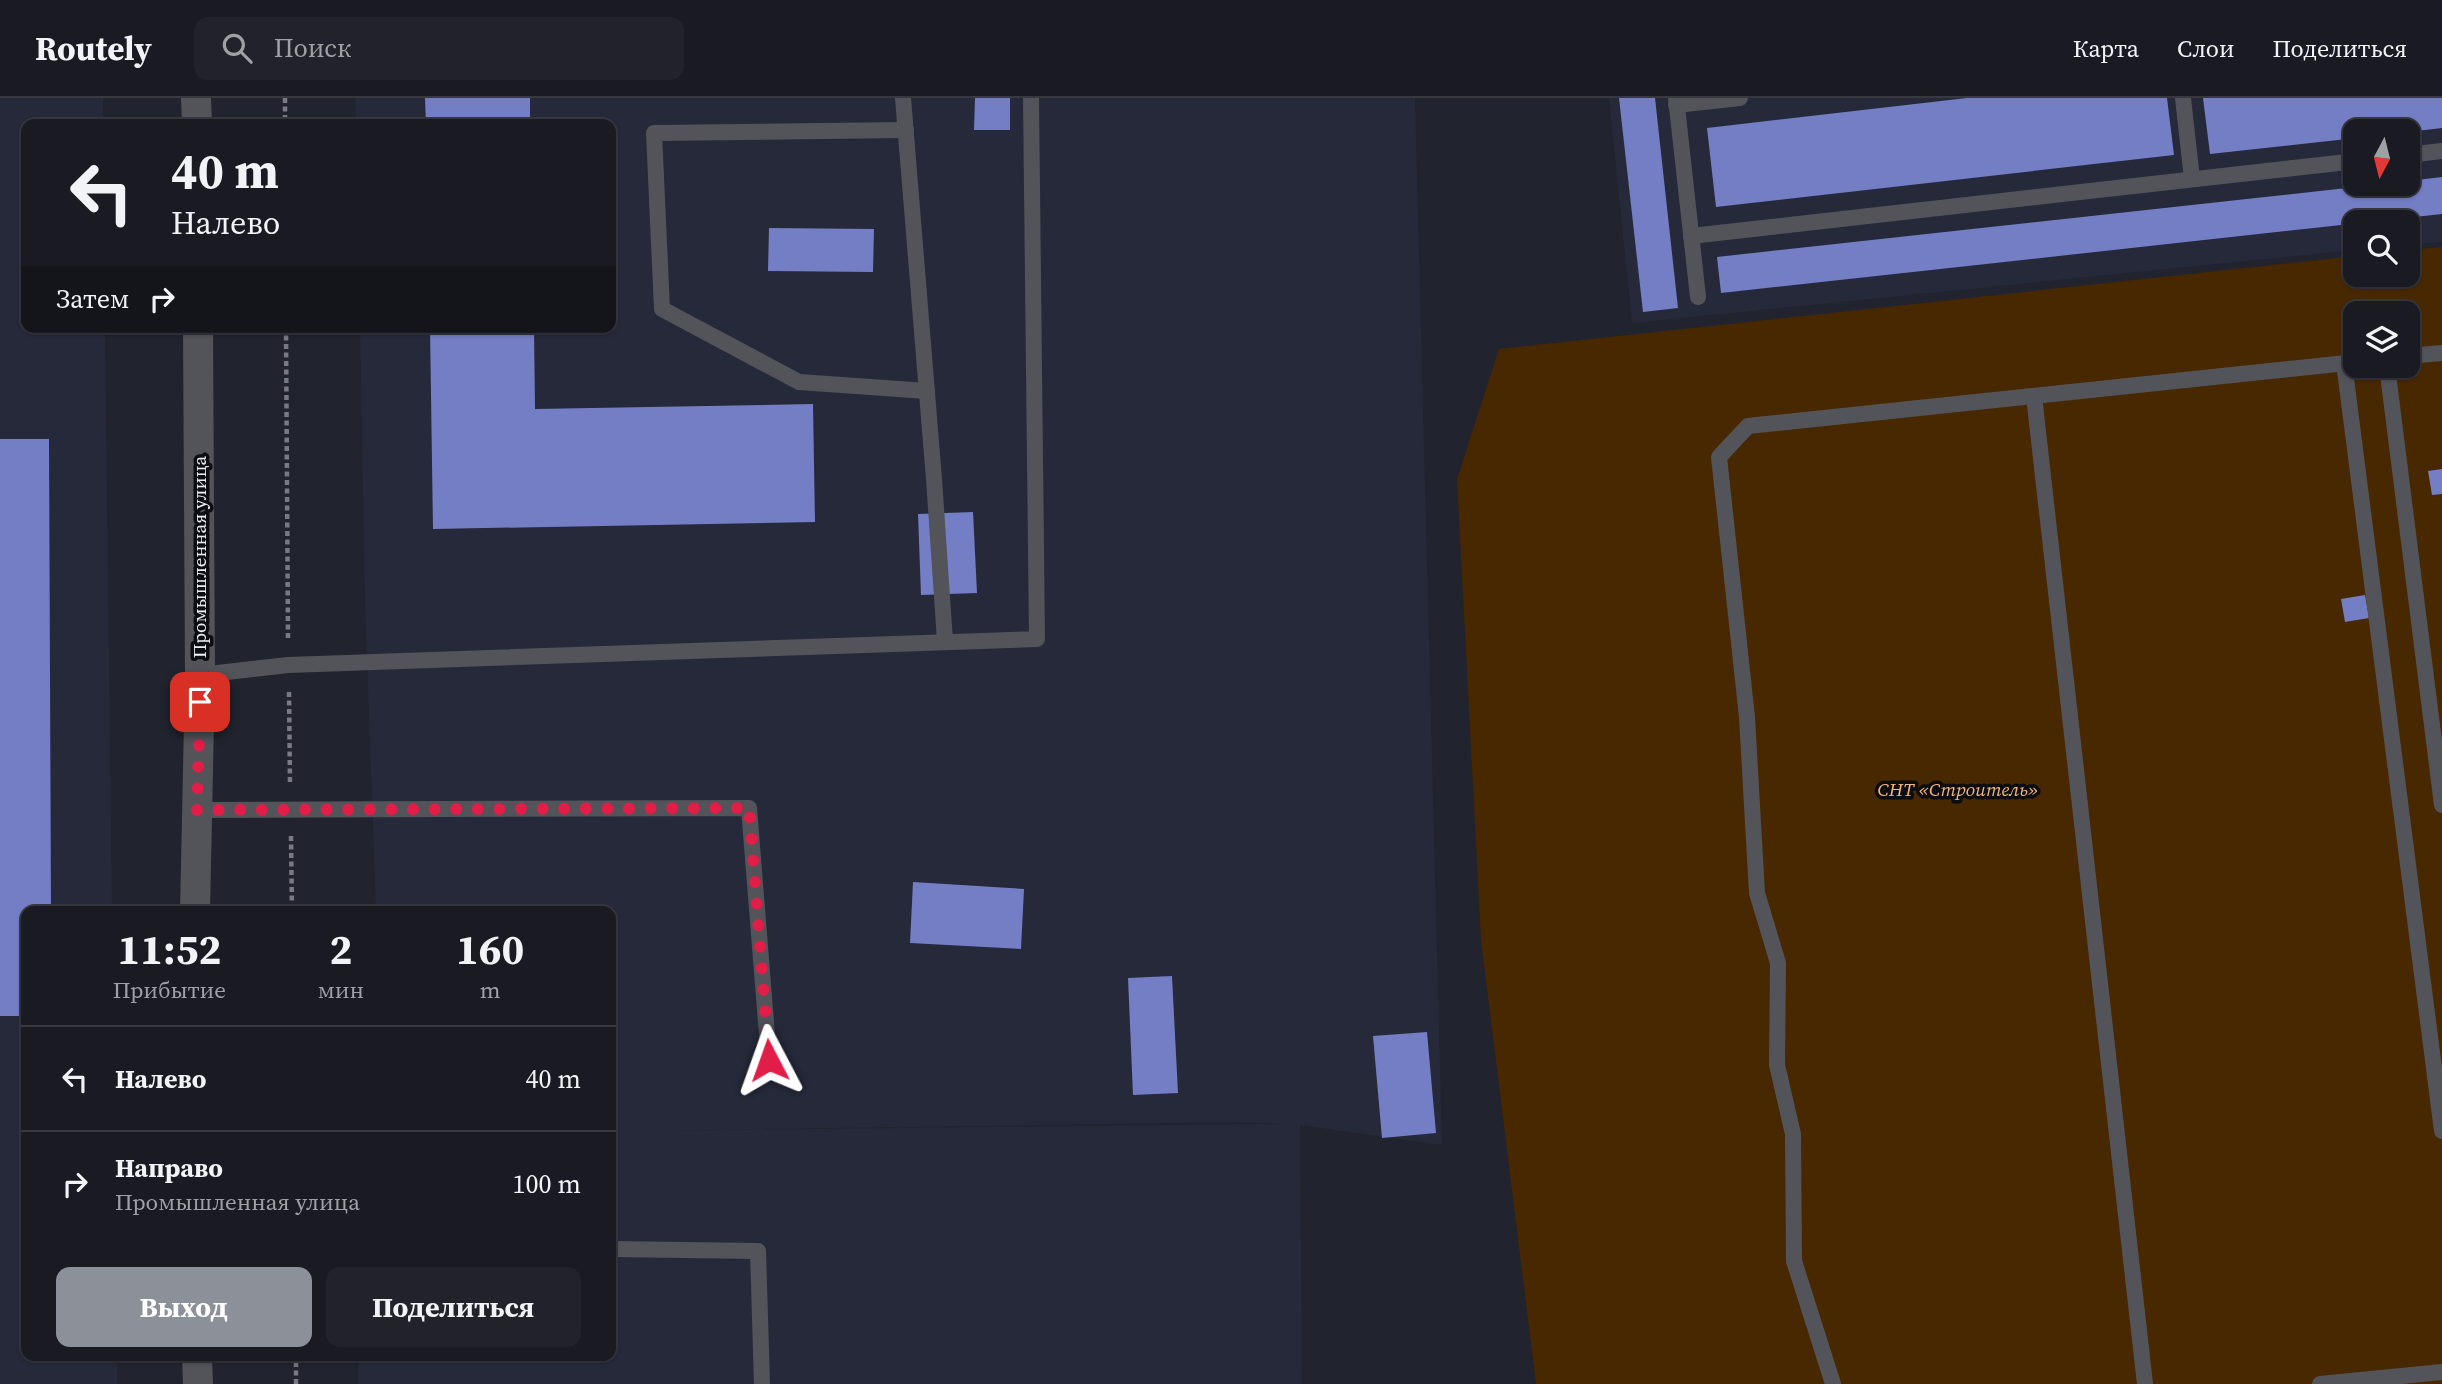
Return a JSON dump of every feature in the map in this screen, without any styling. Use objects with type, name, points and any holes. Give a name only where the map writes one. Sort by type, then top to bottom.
[{"type":"street","points":[[197,98],[197,119]]},
{"type":"street","name":"Промышленная улица","points":[[195,906],[200,675],[198,333]]},
{"type":"street","points":[[197,1361],[198,1384]]},
{"type":"lane","points":[[903,98],[944,641]]},
{"type":"lane","points":[[200,675],[288,665],[1037,639],[1031,98]]},
{"type":"lane","points":[[1698,297],[1676,102],[1740,98]]},
{"type":"lane","points":[[2183,98],[2192,179]]},
{"type":"lane","points":[[906,130],[654,133],[662,309],[799,382],[927,391]]},
{"type":"lane","points":[[2420,154],[2442,151]]},
{"type":"lane","points":[[1691,236],[2343,162]]},
{"type":"lane","points":[[2420,355],[2442,353]]},
{"type":"lane","points":[[1833,1384],[1794,1261],[1793,1134],[1777,1065],[1778,963],[1757,893],[1746,718],[1719,457],[1748,426],[2343,364]]},
{"type":"lane","points":[[2352,378],[2442,1131]]},
{"type":"lane","points":[[2389,378],[2442,805]]},
{"type":"lane","points":[[2034,396],[2145,1384]]},
{"type":"lane","points":[[197,810],[749,808],[769,1060]]},
{"type":"lane","points":[[616,1249],[758,1251],[762,1384]]},
{"type":"lane","points":[[2320,1384],[2442,1372]]},
{"type":"path","points":[[285,98],[285,119]]},
{"type":"path","points":[[286,333],[292,906]]},
{"type":"path","points":[[296,1361],[296,1384]]},
{"type":"shaded area","points":[[0,98],[103,98],[103,119],[21,119],[21,333],[105,333],[112,906],[21,906],[21,1361],[117,1361],[117,1384],[0,1384]]},
{"type":"shaded area","points":[[355,98],[1415,98],[1442,1145],[1300,1125],[1302,1384],[358,1384],[358,1361],[616,1361],[616,906],[376,906],[365,602],[360,333],[616,333],[616,119],[356,119]],"holes":[[[1239,1122],[1283,1124],[630,1131]]]},
{"type":"shaded area","points":[[1609,98],[2442,98],[2442,242],[2420,244],[2420,210],[2343,210],[2343,251],[1632,323]]},
{"type":"green space","name":"СНТ «Строитель»","points":[[2442,247],[2442,1384],[1536,1384],[1481,940],[1457,479],[1499,349],[2343,257],[2343,287],[2420,287],[2420,249]]},
{"type":"building","points":[[425,98],[530,98],[530,119],[426,119]]},
{"type":"building","points":[[975,98],[1010,98],[1010,130],[974,130]]},
{"type":"building","points":[[1619,98],[1655,98],[1678,308],[1643,312]]},
{"type":"building","points":[[1967,98],[2167,98],[2174,155],[1716,207],[1707,128]]},
{"type":"building","points":[[2203,98],[2442,98],[2442,128],[2420,131],[2420,119],[2343,119],[2343,139],[2210,154]]},
{"type":"building","points":[[2442,177],[2442,214],[2420,216],[2420,210],[2343,210],[2343,225],[1721,293],[1717,257],[2343,188],[2343,196],[2420,196],[2420,180]]},
{"type":"building","points":[[769,228],[874,229],[873,272],[768,271]]},
{"type":"building","points":[[430,333],[534,333],[535,409],[813,404],[815,522],[433,529]]},
{"type":"building","points":[[0,439],[49,439],[51,906],[21,906],[21,1016],[0,1016]]},
{"type":"building","points":[[2442,469],[2442,494],[2432,495],[2428,471]]},
{"type":"building","points":[[973,512],[977,593],[921,595],[918,514]]},
{"type":"building","points":[[2365,595],[2369,618],[2345,622],[2341,599]]},
{"type":"building","points":[[913,882],[1024,889],[1021,949],[910,943]]},
{"type":"building","points":[[1172,976],[1178,1093],[1133,1095],[1128,978]]},
{"type":"building","points":[[1427,1032],[1436,1133],[1382,1138],[1373,1036]]},
{"type":"route","points":[[200,702],[197,810],[749,808],[769,1060]]}]
